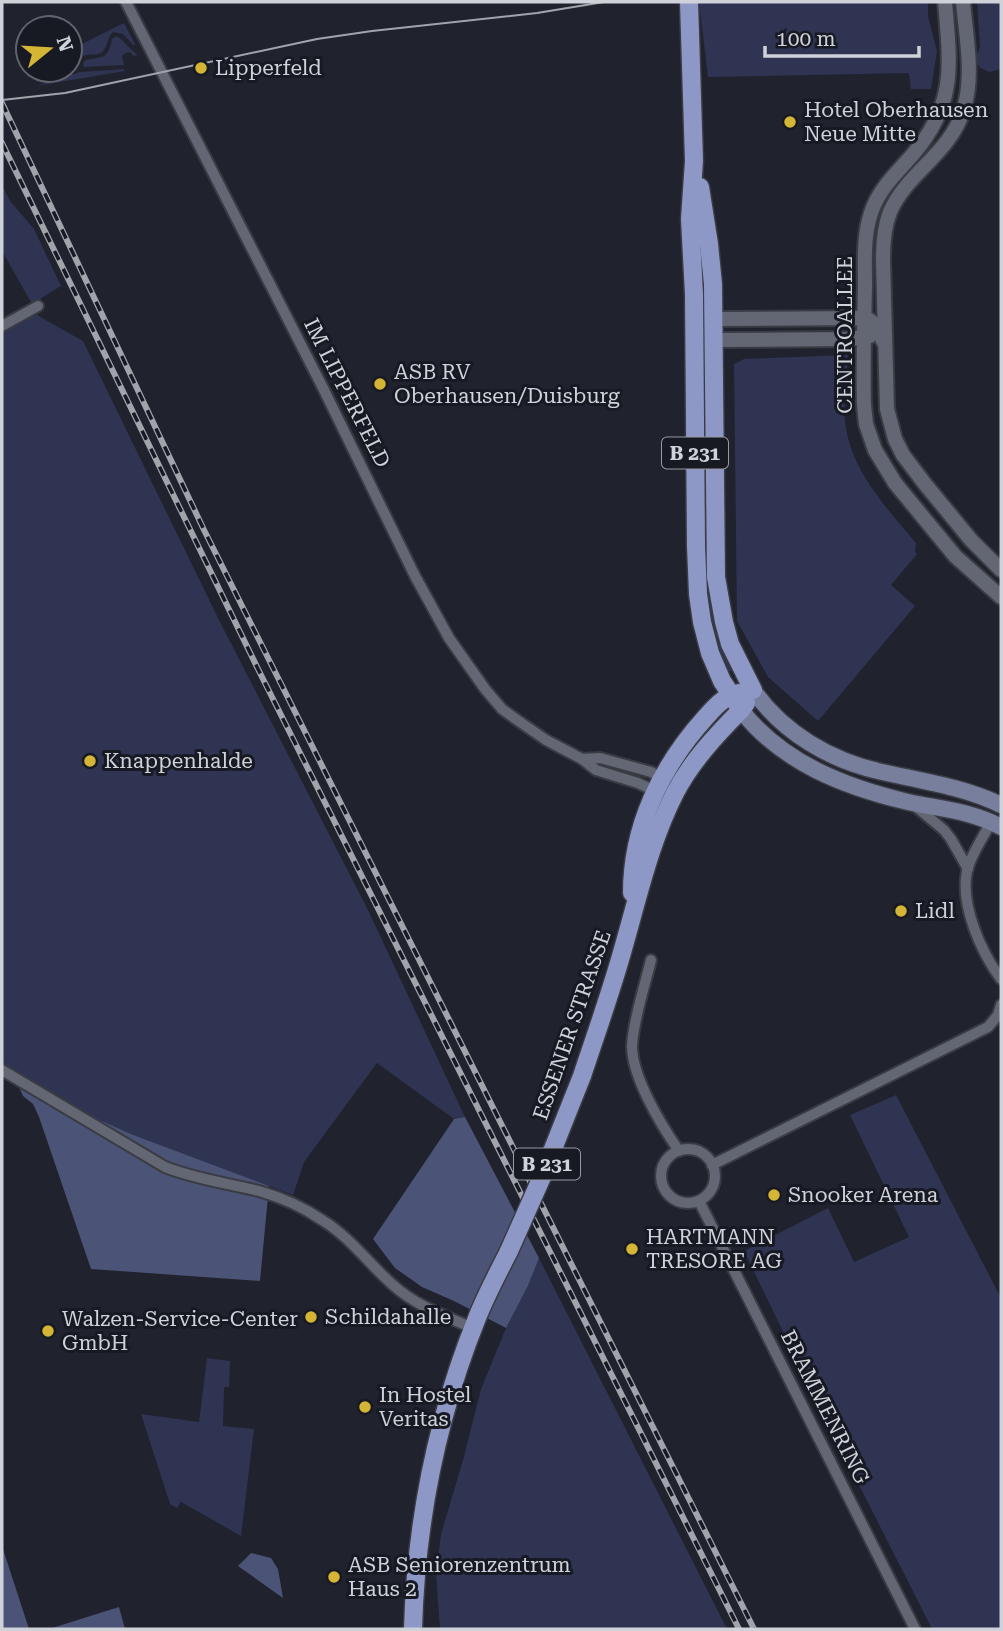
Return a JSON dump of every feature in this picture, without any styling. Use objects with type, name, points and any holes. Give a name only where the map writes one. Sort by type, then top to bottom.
[{"type":"main road","name":"B 231","points":[[689,2],[694,160],[690,219],[698,594],[709,653],[722,681],[741,710]]},
{"type":"main road","name":"B 231","points":[[694,160],[712,262],[718,588],[730,644],[753,691]]},
{"type":"main road","points":[[694,327],[713,319]]},
{"type":"main road","points":[[694,327],[714,340]]},
{"type":"main road","points":[[730,695],[753,691],[780,722],[811,745],[841,760],[1001,803],[996,825],[938,806],[910,802],[842,783],[804,764],[774,744],[741,710]]},
{"type":"main road","name":"ESSENER STRASSE","points":[[413,1629],[418,1549],[434,1458],[443,1418],[473,1328],[541,1179],[582,1076],[614,981],[656,838],[675,792],[702,754],[741,710],[753,691]]},
{"type":"main road","name":"ESSENER STRASSE","points":[[632,914],[632,878],[636,852],[645,816],[658,784],[684,742],[730,695]]},
{"type":"main road","points":[[658,784],[675,792]]},
{"type":"street","name":"IM LIPPERFELD","points":[[126,2],[323,388],[415,576],[449,638],[485,690],[502,709],[541,738],[582,759],[600,758],[651,772],[658,784]]},
{"type":"street","name":"CENTROALLEE","points":[[945,2],[949,52],[947,89],[937,119],[913,155],[884,187],[871,212],[866,242],[864,414],[869,436],[882,464],[895,483],[949,550],[1001,597]]},
{"type":"street","name":"CENTROALLEE","points":[[963,2],[968,68],[967,97],[949,140],[900,195],[886,223],[881,325],[885,346],[887,409],[899,448],[965,533],[1001,570]]},
{"type":"street","points":[[2,326],[38,306]]},
{"type":"street","points":[[713,319],[864,318],[881,325],[874,333],[850,339],[714,340]]},
{"type":"street","points":[[910,802],[944,830],[968,869]]},
{"type":"street","points":[[996,825],[968,869],[965,891],[969,914],[1001,979]]},
{"type":"street","points":[[651,960],[632,1043],[634,1062],[664,1130],[679,1150]]},
{"type":"street","points":[[712,1165],[988,1027],[998,1015],[1001,1005]]},
{"type":"street","points":[[988,1027],[1001,1027]]},
{"type":"street","points":[[2,1070],[165,1167],[201,1179],[268,1194],[321,1219],[353,1244],[393,1285],[411,1299],[473,1328]]},
{"type":"street","points":[[679,1150],[696,1151],[705,1156],[712,1165],[715,1178],[712,1187],[708,1195],[699,1201],[686,1203],[676,1200],[662,1185],[663,1166],[669,1157],[679,1150]]},
{"type":"street","name":"BRAMMENRING","points":[[699,1201],[915,1629]]},
{"type":"shaded area","points":[[699,2],[928,2],[928,16],[937,51],[931,89],[911,89],[909,73],[708,77]]},
{"type":"shaded area","points":[[977,2],[1001,2],[1001,69],[990,72],[980,68],[975,59],[980,47]]},
{"type":"shaded area","points":[[124,23],[135,44],[134,46],[123,34],[113,32],[103,51],[84,56],[84,43]]},
{"type":"shaded area","points":[[116,36],[121,39],[138,55],[125,53],[122,56],[124,65],[84,67],[86,60],[106,54]]},
{"type":"shaded area","points":[[124,69],[125,71],[84,78],[84,72]]},
{"type":"shaded area","points":[[2,185],[10,201],[34,229],[61,286],[32,304],[2,251]]},
{"type":"shaded area","points":[[35,314],[83,341],[220,622],[368,910],[465,1117],[454,1119],[377,1063],[304,1162],[293,1195],[131,1134],[71,1107],[2,1067],[2,332]]},
{"type":"shaded area","points":[[706,338],[711,557],[736,669],[724,673],[705,606],[700,350]]},
{"type":"shaded area","points":[[848,355],[844,405],[848,439],[871,487],[916,543],[917,554],[891,585],[915,606],[818,721],[768,677],[737,621],[734,364],[744,359]]},
{"type":"shaded area","points":[[14,1076],[71,1107],[131,1134],[269,1186],[260,1281],[91,1269],[39,1117],[33,1104],[23,1096]]},
{"type":"shaded area","points":[[896,1095],[1001,1298],[1001,1629],[932,1629],[744,1251],[828,1208],[854,1262],[909,1237],[850,1115]]},
{"type":"shaded area","points":[[465,1117],[539,1258],[506,1328],[422,1287],[395,1268],[373,1239],[454,1119]]},
{"type":"shaded area","points":[[539,1258],[727,1629],[440,1629],[436,1574],[441,1534],[481,1389]]},
{"type":"shaded area","points":[[207,1358],[230,1361],[229,1387],[224,1387],[223,1426],[254,1429],[241,1536],[181,1502],[177,1508],[170,1504],[141,1414],[199,1422]]},
{"type":"shaded area","points":[[2,1546],[29,1629],[2,1629]]},
{"type":"shaded area","points":[[251,1553],[271,1558],[278,1569],[283,1598],[238,1566]]},
{"type":"shaded area","points":[[119,1607],[125,1629],[49,1629]]},
{"type":"tram line","points":[[2,100],[65,93],[317,39],[537,13],[604,2]]},
{"type":"railway","points":[[2,103],[204,530],[754,1629]]},
{"type":"railway","points":[[2,143],[259,671],[739,1629]]},
{"type":"place","name":"Lipperfeld","points":[[201,68]]},
{"type":"place","name":"Hotel Oberhausen Neue Mitte","points":[[790,122]]},
{"type":"place","name":"ASB RV Oberhausen/Duisburg","points":[[380,384]]},
{"type":"place","name":"Knappenhalde","points":[[90,761]]},
{"type":"place","name":"Lidl","points":[[901,911]]},
{"type":"place","name":"Snooker Arena","points":[[774,1195]]},
{"type":"place","name":"HARTMANN TRESORE AG","points":[[632,1249]]},
{"type":"place","name":"Schildahalle","points":[[311,1317]]},
{"type":"place","name":"Walzen-Service-Center GmbH","points":[[48,1331]]},
{"type":"place","name":"In Hostel Veritas","points":[[365,1407]]},
{"type":"place","name":"ASB Seniorenzentrum Haus 2","points":[[334,1577]]}]
